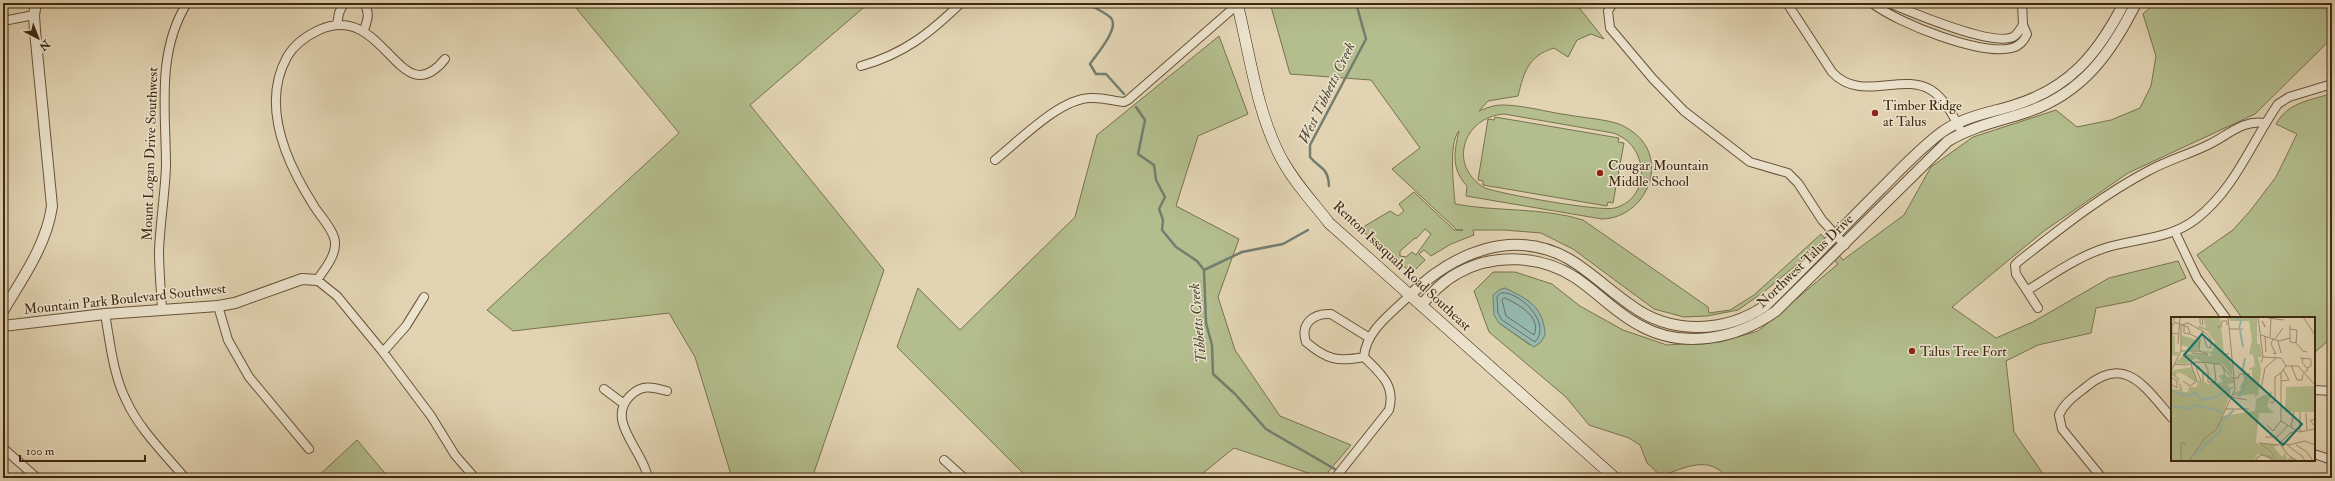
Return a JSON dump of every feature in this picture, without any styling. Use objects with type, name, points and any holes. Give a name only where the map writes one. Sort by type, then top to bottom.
[{"type":"main road","name":"Renton Issaquah Road Southeast","points":[[1237,4],[1263,112],[1280,156],[1294,180],[1329,223],[1615,478]]},
{"type":"street","points":[[3,312],[42,241],[51,219],[52,206],[34,15],[36,3]]},
{"type":"street","name":"Mount Logan Drive Southwest","points":[[162,309],[159,251],[166,165],[164,86],[173,30],[187,3]]},
{"type":"street","points":[[337,25],[339,13],[344,3]]},
{"type":"street","points":[[364,3],[368,17],[364,30]]},
{"type":"street","points":[[861,66],[893,55],[918,41],[961,3]]},
{"type":"street","points":[[1613,3],[1608,11],[1608,20],[1614,35],[1684,111],[1750,162],[1781,170],[1793,178],[1835,235],[1845,245]]},
{"type":"street","points":[[1787,3],[1832,72],[1842,81],[1856,86],[1924,86],[1941,98],[1962,133]]},
{"type":"street","points":[[1872,3],[1882,10],[1937,35],[1965,44],[2008,49],[2013,48],[2022,42],[2027,34],[2023,25],[2022,3]]},
{"type":"street","points":[[1889,3],[1935,22],[1969,33],[2009,38],[2016,34],[2023,25]]},
{"type":"street","name":"Northwest Talus Drive","points":[[1410,295],[1436,272],[1458,258],[1491,248],[1523,246],[1546,250],[1567,258],[1633,307],[1652,317],[1685,326],[1716,327],[1744,317],[1765,306],[1929,142],[1957,123],[1982,113],[2025,102],[2056,87],[2081,67],[2110,31],[2124,3]]},
{"type":"street","name":"Northwest Talus Drive","points":[[1421,305],[1442,284],[1464,270],[1494,261],[1523,260],[1542,263],[1566,273],[1627,317],[1653,332],[1682,339],[1713,338],[1743,330],[1776,311],[1845,245],[1934,153],[1962,133],[2040,107],[2077,84],[2106,55],[2119,36],[2136,3]]},
{"type":"street","points":[[995,160],[1055,112],[1076,100],[1090,97],[1124,102],[1128,100],[1237,4]]},
{"type":"street","points":[[3,21],[34,15]]},
{"type":"street","points":[[446,59],[440,66],[427,74],[414,75],[403,68],[382,44],[364,30],[337,25],[324,27],[313,32],[292,50],[283,68],[277,98],[279,123],[287,158],[299,183],[335,240],[328,264],[317,280],[334,293],[383,352],[426,409],[454,454],[475,478]]},
{"type":"street","points":[[2028,290],[2070,264],[2105,248],[2175,232],[2197,219],[2221,196],[2249,155],[2265,123],[2284,100],[2332,84]]},
{"type":"street","points":[[2038,308],[2028,290],[2016,274],[2015,265],[2096,204],[2149,170],[2198,150],[2244,125],[2257,121],[2265,123]]},
{"type":"street","points":[[2175,232],[2198,281],[2225,317]]},
{"type":"street","name":"Mountain Park Boulevard Southwest","points":[[3,326],[105,314],[218,306],[248,299],[302,279],[317,280]]},
{"type":"street","points":[[1364,357],[1368,337],[1410,295]]},
{"type":"street","points":[[383,352],[406,326],[424,297]]},
{"type":"street","points":[[218,306],[228,340],[249,377],[309,449]]},
{"type":"street","points":[[105,314],[117,375],[125,399],[140,424],[185,478]]},
{"type":"street","points":[[1364,357],[1343,360],[1331,358],[1306,342],[1304,328],[1307,322],[1312,319],[1324,314],[1331,314],[1368,337]]},
{"type":"street","points":[[1335,478],[1386,416],[1392,402],[1388,382],[1364,357]]},
{"type":"street","points":[[2102,478],[2067,437],[2059,423],[2059,415],[2064,405],[2099,376],[2111,373],[2129,375],[2141,383],[2171,417]]},
{"type":"street","points":[[648,478],[643,460],[621,420],[620,415],[624,404],[634,393],[643,387],[667,391]]},
{"type":"street","points":[[604,389],[624,404]]},
{"type":"street","points":[[2315,390],[2332,390]]},
{"type":"street","points":[[3,448],[37,478]]},
{"type":"street","points":[[2315,454],[2332,460]]},
{"type":"street","points":[[944,460],[964,478]]},
{"type":"green space","points":[[572,3],[869,3],[750,105],[884,270],[812,478],[732,478],[695,357],[669,313],[513,331],[487,310],[679,133]]},
{"type":"green space","points":[[1270,3],[1586,3],[1580,9],[1604,39],[1591,34],[1577,40],[1568,57],[1554,48],[1545,51],[1528,66],[1522,80],[1518,96],[1488,101],[1479,111],[1499,105],[1510,105],[1607,121],[1625,127],[1633,132],[1644,144],[1650,157],[1651,172],[1648,186],[1641,198],[1631,209],[1618,216],[1602,219],[1466,196],[1467,186],[1458,173],[1455,160],[1459,131],[1454,145],[1453,155],[1455,204],[1552,213],[1583,220],[1708,307],[1709,313],[1730,310],[1754,295],[1821,234],[1843,260],[1904,215],[1931,167],[1973,137],[2056,110],[2077,127],[2111,120],[2140,108],[2151,86],[2156,56],[2143,14],[2155,3],[2332,3],[2332,38],[2255,114],[2128,173],[2044,231],[1952,307],[1996,338],[2033,322],[2109,278],[2178,261],[2186,278],[2132,301],[2096,308],[2091,333],[2038,345],[2006,361],[2014,432],[2046,478],[1728,478],[1712,466],[1704,465],[1687,467],[1661,476],[1647,463],[1640,445],[1629,438],[1589,425],[1566,397],[1489,332],[1474,291],[1493,272],[1515,272],[1552,284],[1580,306],[1623,330],[1667,345],[1720,342],[1758,331],[1838,264],[1819,246],[1765,291],[1738,310],[1707,316],[1684,317],[1654,309],[1573,249],[1541,233],[1504,230],[1473,230],[1474,235],[1451,244],[1431,256],[1424,250],[1419,254],[1425,260],[1414,271],[1408,270],[1360,229],[1390,211],[1398,216],[1404,211],[1399,204],[1414,192],[1454,230],[1457,230],[1392,169],[1420,148],[1371,80],[1290,74]],"holes":[[[1504,114],[1613,133],[1625,139],[1633,148],[1639,159],[1641,170],[1640,182],[1636,193],[1627,202],[1615,208],[1606,209],[1551,202],[1485,188],[1473,179],[1466,168],[1464,156],[1465,144],[1470,133],[1478,124],[1490,117]],[[1425,229],[1431,234],[1416,255],[1412,252],[1406,257],[1400,256],[1400,251],[1415,238],[1416,239]],[[1505,288],[1530,302],[1530,345],[1499,323]]]},
{"type":"green space","points":[[1219,36],[1248,114],[1198,136],[1176,206],[1239,239],[1218,297],[1235,350],[1280,416],[1351,445],[1323,478],[1234,448],[1197,478],[1028,478],[897,347],[918,288],[960,330],[1075,217],[1097,135]]},
{"type":"green space","points":[[2330,94],[2332,99],[2332,326],[2330,339],[2315,352],[2315,317],[2241,317],[2197,255],[2233,230],[2250,211],[2276,177],[2297,134],[2276,124],[2286,111],[2306,101]]},
{"type":"green space","points":[[1495,117],[1619,138],[1618,142],[1624,143],[1613,203],[1608,202],[1607,206],[1483,185],[1483,181],[1478,180],[1488,119],[1494,120]]},
{"type":"green space","points":[[357,440],[389,478],[316,478]]},
{"type":"water","points":[[1505,288],[1528,300],[1542,317],[1545,335],[1541,342],[1534,347],[1499,323],[1494,315],[1493,295],[1499,290]]},
{"type":"waterway","name":"Tibbetts Creek","points":[[1087,3],[1109,16],[1113,22],[1110,35],[1090,64],[1096,74],[1106,74],[1124,94]]},
{"type":"waterway","name":"West Tibbetts Creek","points":[[1329,186],[1327,175],[1323,169],[1310,157],[1310,145],[1366,39],[1356,3]]},
{"type":"waterway","name":"Tibbetts Creek","points":[[1136,107],[1145,120],[1138,154],[1154,165],[1156,180],[1165,197],[1159,209],[1163,220],[1162,230],[1176,247],[1197,261],[1204,270],[1206,323],[1212,345],[1213,374],[1235,394],[1266,429],[1350,478]]},
{"type":"waterway","name":"West Tibbetts Creek","points":[[1204,270],[1242,252],[1283,244],[1308,230]]},
{"type":"place","name":"Timber Ridge at Talus","points":[[1875,113]]},
{"type":"place","name":"Cougar Mountain Middle School","points":[[1600,173]]},
{"type":"place","name":"Talus Tree Fort","points":[[1912,351]]}]
